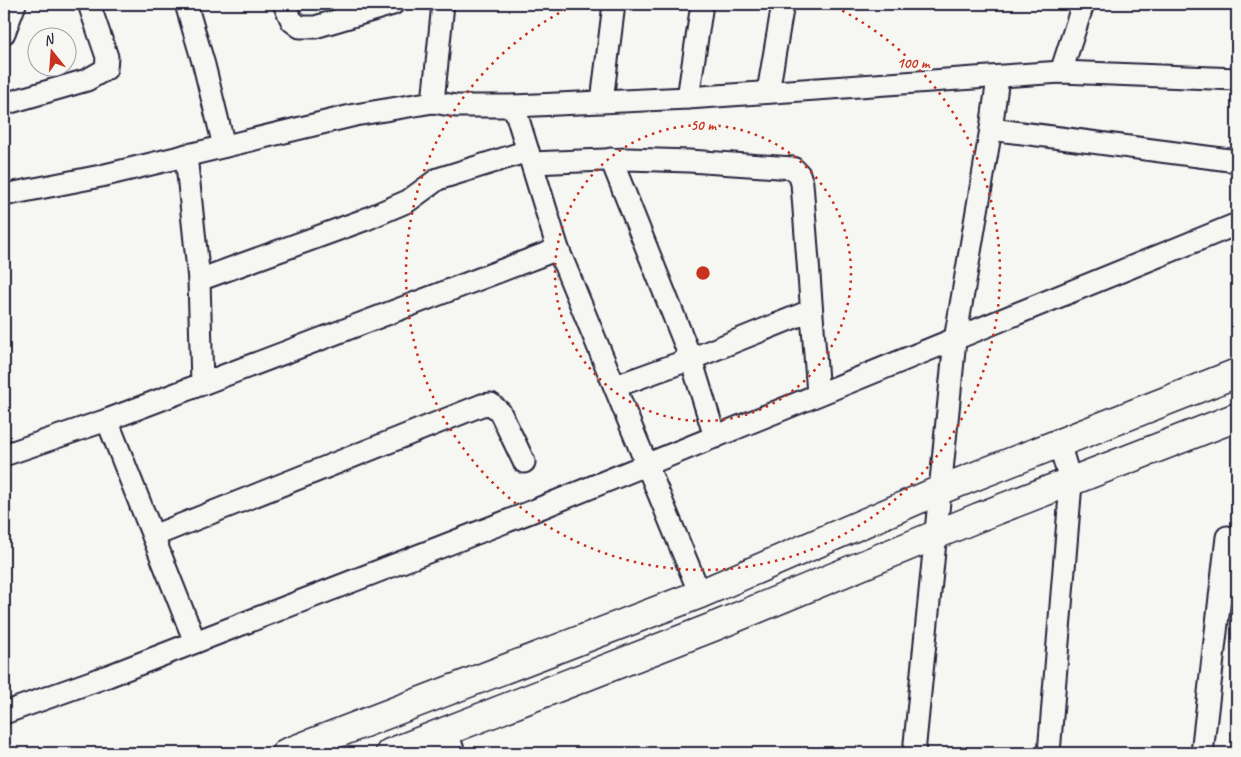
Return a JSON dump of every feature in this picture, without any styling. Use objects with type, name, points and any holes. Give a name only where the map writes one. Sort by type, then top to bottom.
[{"type":"main road","points":[[286,753],[700,594],[940,490],[1237,373]]},
{"type":"main road","points":[[390,753],[439,744],[978,517],[1071,483],[1237,417]]},
{"type":"street","points":[[4,33],[16,4]]},
{"type":"street","points":[[4,104],[87,80],[106,69],[107,57],[89,4]]},
{"type":"street","points":[[186,4],[204,65],[224,146]]},
{"type":"street","points":[[284,4],[292,21],[300,27],[315,26],[392,4]]},
{"type":"street","points":[[433,102],[443,4]]},
{"type":"street","points":[[602,101],[614,4]]},
{"type":"street","points":[[688,98],[702,4]]},
{"type":"street","points":[[768,92],[784,4]]},
{"type":"street","points":[[1061,72],[1083,4]]},
{"type":"street","points":[[4,195],[93,178],[355,115],[433,102],[456,106],[514,106],[688,98],[998,78],[1061,72],[1237,79]]},
{"type":"street","points":[[914,753],[955,340],[992,129],[998,78]]},
{"type":"street","points":[[514,106],[558,249],[700,594]]},
{"type":"street","points":[[992,129],[1237,161]]},
{"type":"street","points":[[186,155],[199,280],[202,384]]},
{"type":"street","points":[[199,280],[364,220],[408,201],[438,179],[530,157],[689,161],[793,168],[799,174],[802,183],[810,311],[818,394]]},
{"type":"street","points":[[612,159],[691,359],[715,437]]},
{"type":"street","points":[[4,713],[108,676],[648,464],[1237,224]]},
{"type":"street","points":[[4,455],[107,420],[558,249]]},
{"type":"street","points":[[616,386],[691,359],[810,311]]},
{"type":"street","points":[[153,536],[482,405],[491,404],[500,412],[524,462]]},
{"type":"street","points":[[107,420],[195,642]]},
{"type":"street","points":[[1049,753],[1071,483],[1059,443]]},
{"type":"street","points":[[1202,753],[1227,537]]}]
